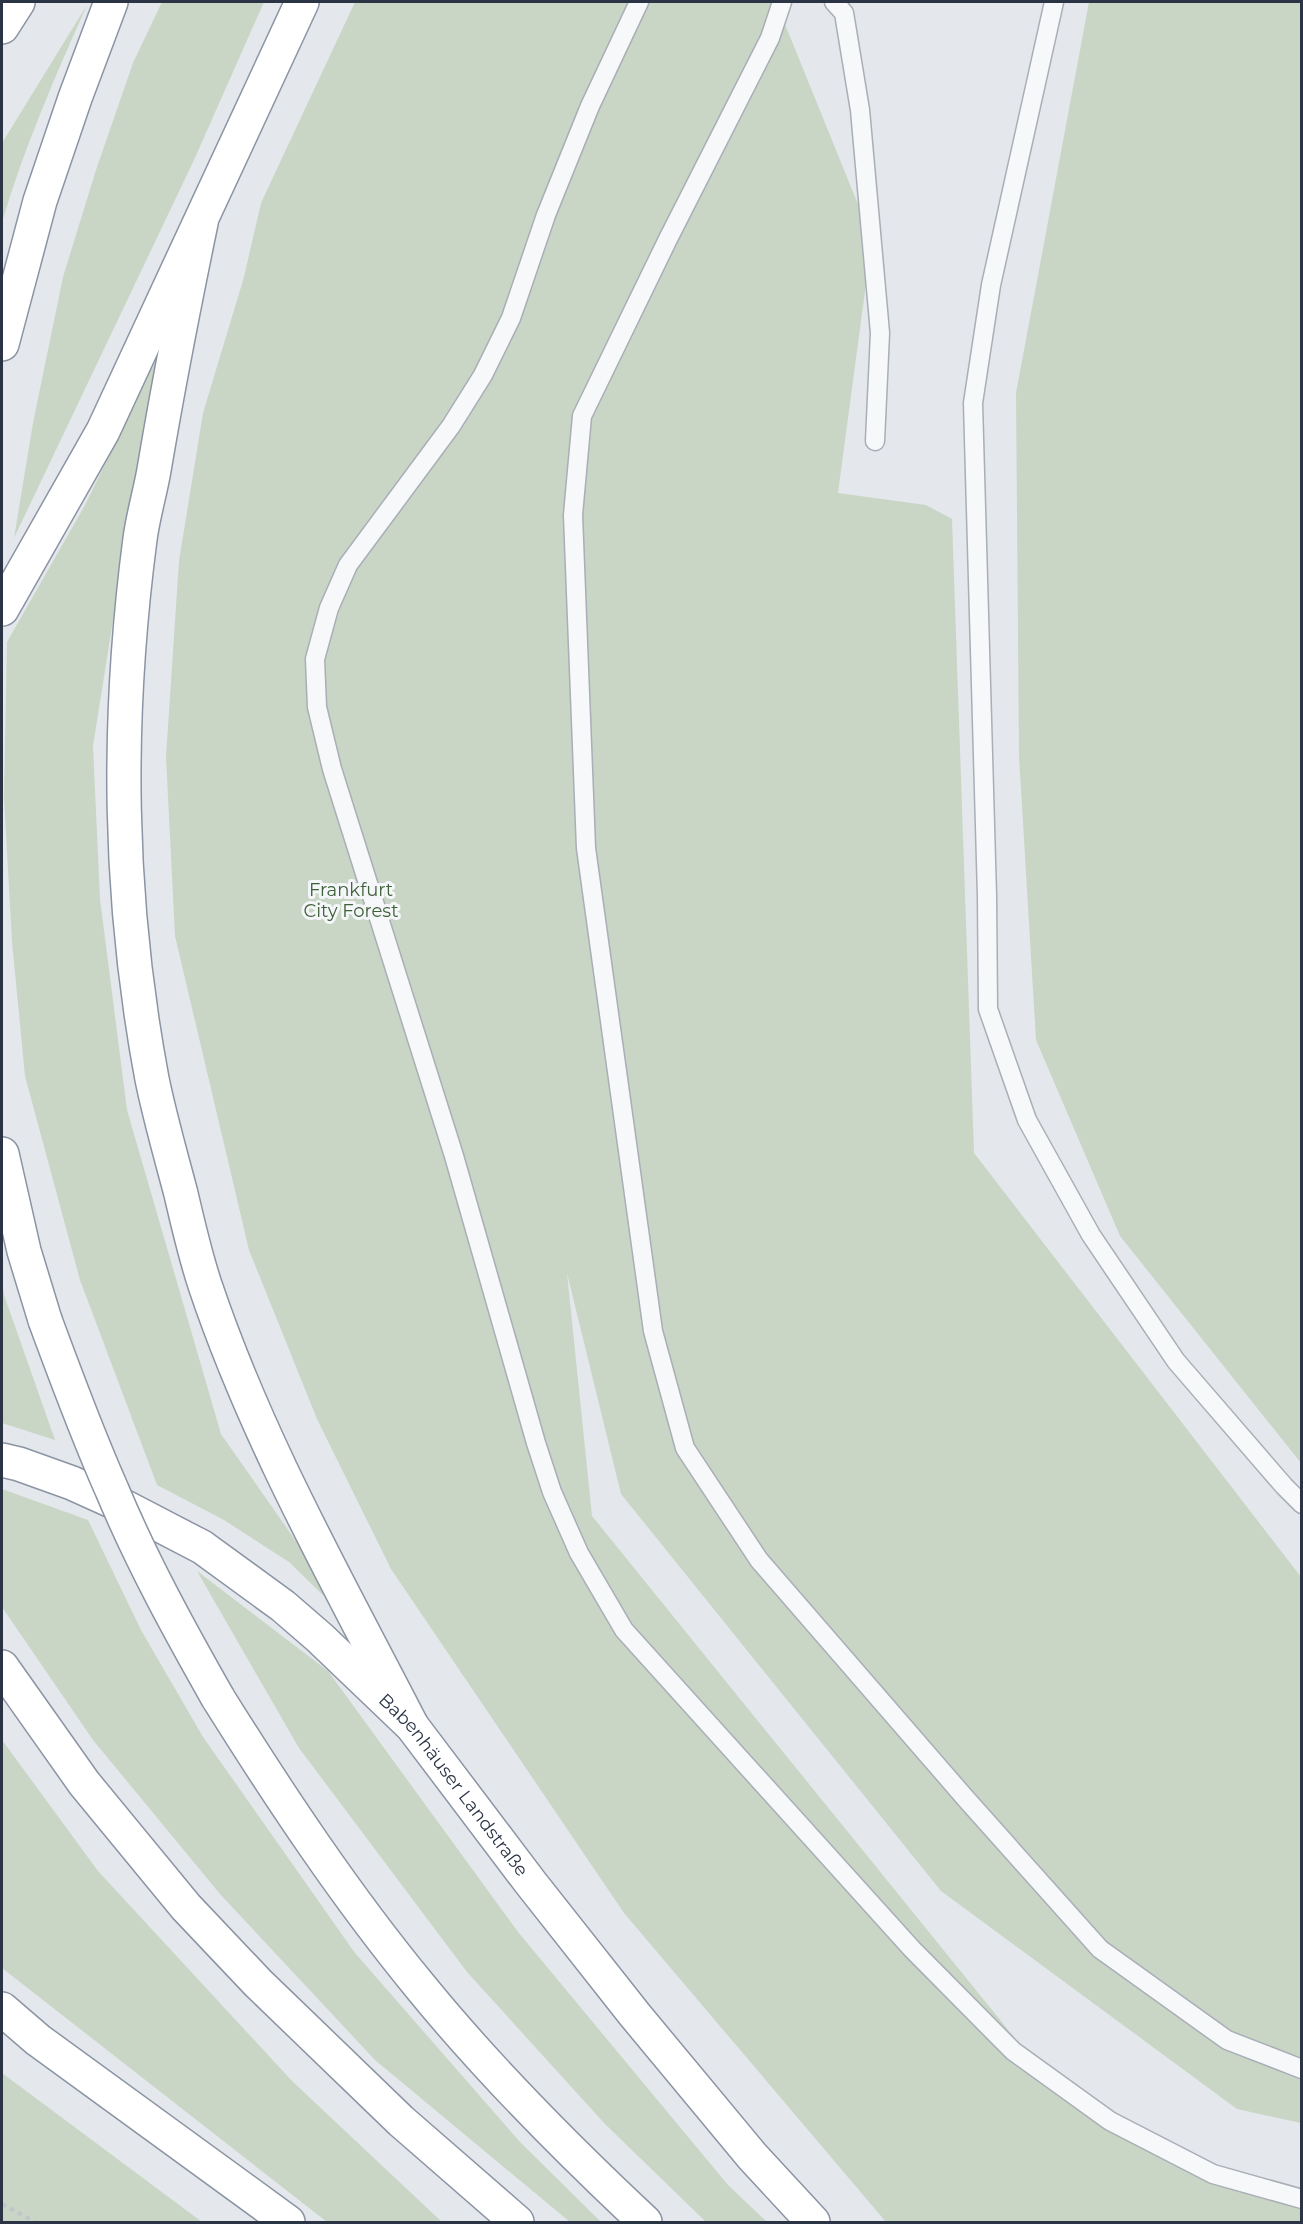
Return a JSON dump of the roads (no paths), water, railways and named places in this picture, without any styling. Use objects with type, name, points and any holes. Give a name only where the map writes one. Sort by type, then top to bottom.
[{"type":"highway","points":[[2,27],[18,2]]},
{"type":"highway","points":[[2,344],[43,191],[111,2]]},
{"type":"highway","points":[[2,609],[103,431],[302,2]]},
{"type":"highway","points":[[201,223],[140,535],[129,643],[122,747],[123,810],[128,909],[135,965],[151,1075],[159,1112],[189,1230],[209,1295],[257,1419],[320,1551],[411,1726]]},
{"type":"highway","points":[[2,1154],[24,1251],[45,1320],[78,1408],[112,1492],[185,1640],[218,1698],[286,1804],[352,1897],[420,1986],[574,2156],[645,2223]]},
{"type":"highway","name":"Babenhäuser Landstraße","points":[[2,1460],[72,1483],[123,1506],[202,1547],[283,1606],[411,1726],[635,2015],[752,2156],[813,2223]]},
{"type":"highway","points":[[2,1667],[84,1783],[186,1907],[258,1983],[401,2121],[517,2223]]},
{"type":"highway","points":[[2,2010],[38,2040],[288,2223]]},
{"type":"lane","points":[[639,2],[590,106],[546,215],[511,318],[483,375],[450,426],[348,565],[329,608],[315,659],[317,707],[332,769],[454,1156],[552,1492],[579,1552],[624,1630],[912,1949],[1013,2051],[1110,2121],[1213,2174],[1302,2199]]},
{"type":"lane","points":[[782,2],[770,38],[582,416],[573,515],[586,848],[653,1331],[685,1448],[759,1560],[967,1800],[1100,1949],[1227,2040],[1302,2069]]},
{"type":"lane","points":[[834,2],[844,13],[861,122],[880,333],[875,441]]},
{"type":"lane","points":[[1054,2],[991,285],[973,402],[988,1009],[1027,1120],[1091,1235],[1176,1361],[1302,1504]]},
{"type":"park label","name":"Frankfurt City Forest","points":[[351,900]]}]
